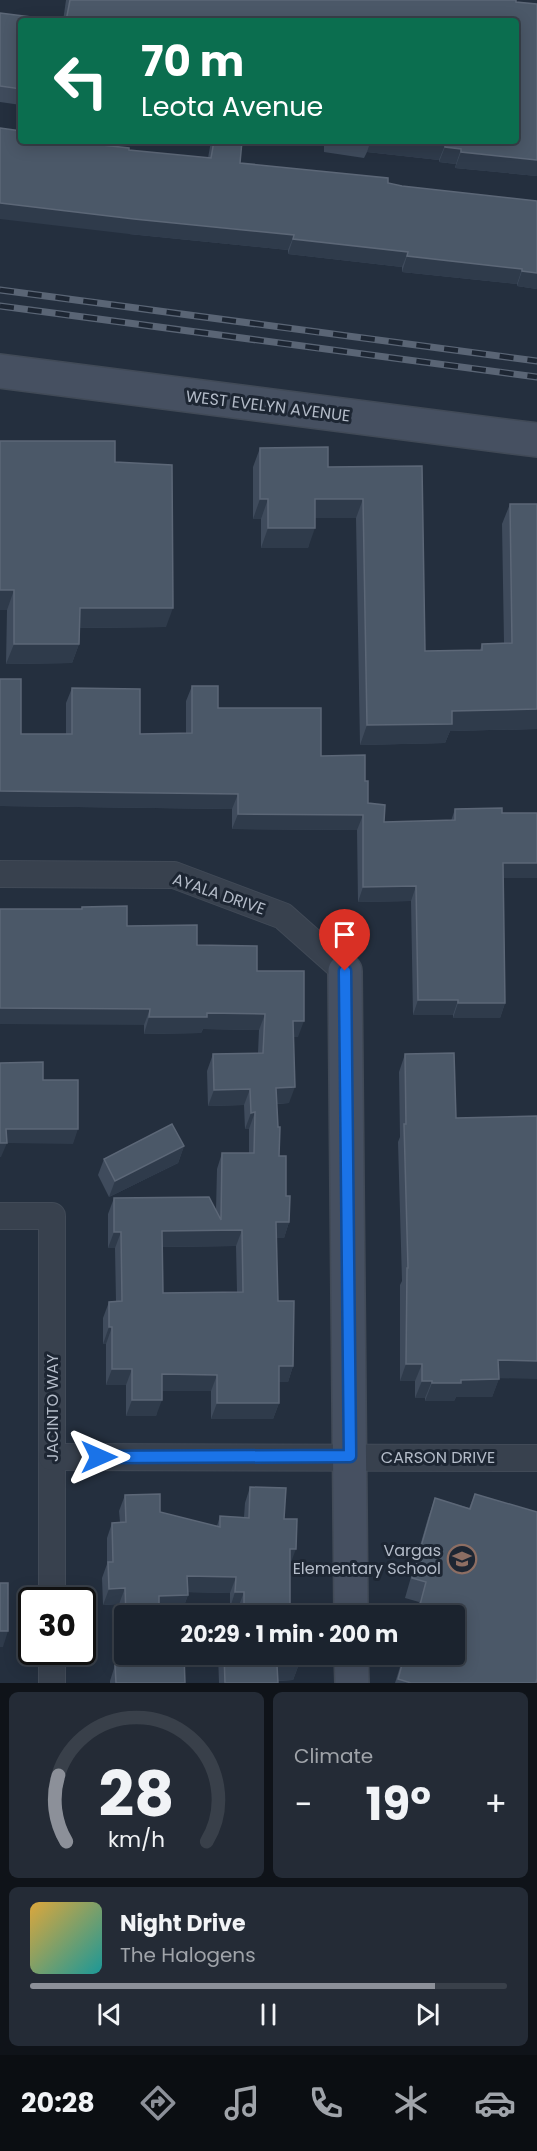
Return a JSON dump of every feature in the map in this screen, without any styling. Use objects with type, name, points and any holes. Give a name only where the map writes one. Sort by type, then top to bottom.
[{"type":"street","name":"WEST EVELYN AVENUE","points":[[0,371],[537,440]]},
{"type":"street","name":"AYALA DRIVE","points":[[0,874],[174,875],[283,916],[345,971]]},
{"type":"street","points":[[345,971],[351,1605]]},
{"type":"street","name":"JACINTO WAY","points":[[0,1216],[52,1216],[52,1587]]},
{"type":"street","name":"CARSON DRIVE","points":[[52,1458],[350,1456],[537,1458]]},
{"type":"street","points":[[52,1665],[52,1683]]},
{"type":"street","points":[[351,1665],[351,1683]]},
{"type":"building","points":[[70,0],[516,0],[516,2],[537,4],[537,160],[461,152],[461,149],[436,144],[519,144],[519,18],[67,18]]},
{"type":"building","points":[[0,13],[39,18],[18,18],[18,89],[0,86]]},
{"type":"building","points":[[0,128],[18,131],[18,144],[93,144],[211,158],[213,144],[242,144],[240,163],[388,178],[388,183],[402,186],[537,201],[537,273],[522,271],[522,269],[407,256],[408,252],[293,239],[294,235],[0,203]]},
{"type":"building","points":[[0,441],[115,441],[115,462],[172,465],[173,608],[80,608],[79,644],[14,644],[14,590],[0,590]]},
{"type":"building","points":[[328,447],[328,467],[422,466],[425,651],[482,650],[482,644],[512,643],[510,504],[537,504],[537,709],[452,711],[452,724],[367,725],[363,499],[315,499],[315,528],[268,528],[268,499],[260,499],[260,448]]},
{"type":"building","points":[[0,679],[21,679],[21,734],[72,734],[72,688],[140,689],[140,734],[192,733],[192,686],[218,686],[218,708],[321,708],[321,756],[365,755],[368,803],[385,805],[384,822],[455,820],[455,809],[502,808],[502,813],[537,813],[537,863],[503,863],[505,1003],[418,1000],[416,886],[363,887],[363,815],[238,814],[238,794],[0,791]]},
{"type":"building","points":[[127,906],[127,926],[197,925],[197,945],[257,946],[257,971],[304,971],[304,1021],[293,1021],[295,1087],[276,1088],[278,1127],[280,1127],[279,1156],[286,1156],[286,1196],[290,1196],[289,1222],[276,1222],[278,1301],[294,1301],[293,1366],[279,1366],[279,1403],[217,1403],[217,1375],[162,1374],[162,1400],[132,1400],[132,1369],[112,1369],[112,1327],[109,1327],[109,1302],[122,1301],[121,1232],[114,1232],[114,1198],[209,1197],[221,1220],[222,1153],[254,1153],[255,1112],[251,1113],[250,1089],[214,1090],[213,1054],[263,1053],[265,1014],[207,1013],[207,1017],[149,1017],[150,1009],[0,1008],[0,909],[82,909],[82,907]],"holes":[[[242,1230],[243,1292],[163,1293],[162,1231]]]},
{"type":"building","points":[[454,1053],[456,1118],[537,1116],[537,1361],[498,1360],[499,1379],[432,1383],[432,1381],[422,1381],[422,1364],[406,1364],[408,1268],[404,1124],[406,1124],[405,1054]]},
{"type":"building","points":[[43,1062],[43,1080],[78,1080],[78,1129],[6,1129],[7,1143],[0,1143],[0,1063]]},
{"type":"building","points":[[172,1124],[184,1146],[115,1181],[104,1159]]},
{"type":"building","points":[[250,1487],[286,1488],[284,1519],[297,1519],[296,1549],[290,1549],[290,1605],[244,1605],[244,1592],[235,1592],[236,1577],[187,1576],[188,1595],[159,1596],[159,1605],[126,1605],[125,1588],[109,1589],[108,1562],[113,1562],[112,1523],[126,1522],[125,1495],[160,1494],[160,1512],[220,1527],[220,1516],[249,1518]]},
{"type":"building","name":"Vargas Elementary School","points":[[475,1494],[537,1512],[536,1683],[411,1683],[398,1679],[402,1665],[465,1665],[465,1605],[420,1605],[426,1582],[412,1578],[435,1498],[470,1509]]},
{"type":"building","points":[[0,1583],[8,1583],[8,1631],[0,1631]]},
{"type":"building","points":[[115,1665],[184,1665],[185,1683],[116,1683]]},
{"type":"building","points":[[224,1665],[277,1665],[278,1683],[225,1683]]},
{"type":"railway","points":[[0,290],[537,361]]},
{"type":"railway","points":[[0,306],[537,377]]},
{"type":"place","name":"Vargas Elementary School","points":[[462,1559]]},
{"type":"route","points":[[99,1457],[350,1456],[345,971]]}]
